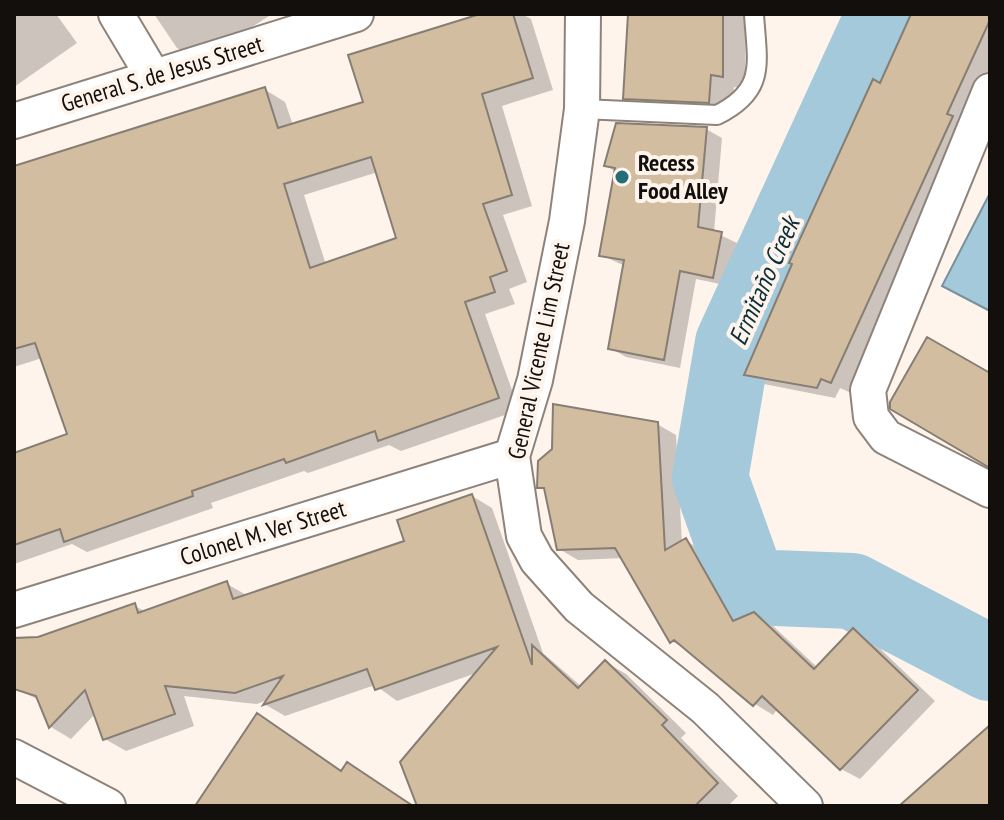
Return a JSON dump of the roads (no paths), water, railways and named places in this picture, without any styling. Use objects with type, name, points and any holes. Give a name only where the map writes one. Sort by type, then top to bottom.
[{"type":"street","points":[[116,14],[153,76]]},
{"type":"street","name":"General S. de Jesus Street","points":[[14,121],[356,14]]},
{"type":"street","name":"General Vicente Lim Street","points":[[583,14],[582,109],[567,221],[538,366],[512,456],[524,536],[557,584],[620,643],[705,708],[805,806]]},
{"type":"street","points":[[990,91],[868,390],[871,417],[886,437],[990,490]]},
{"type":"street","name":"Colonel M. Ver Street","points":[[14,610],[512,456]]},
{"type":"street","points":[[14,757],[108,806]]},
{"type":"lane","points":[[582,109],[717,115],[736,106],[749,93],[758,74],[754,14]]},
{"type":"water","points":[[990,193],[990,311],[942,286]]},
{"type":"waterway","name":"Ermitaño Creek","points":[[884,14],[733,343],[710,478],[749,587],[852,591],[990,663]]},
{"type":"place","name":"Recess Food Alley","points":[[622,177]]}]
